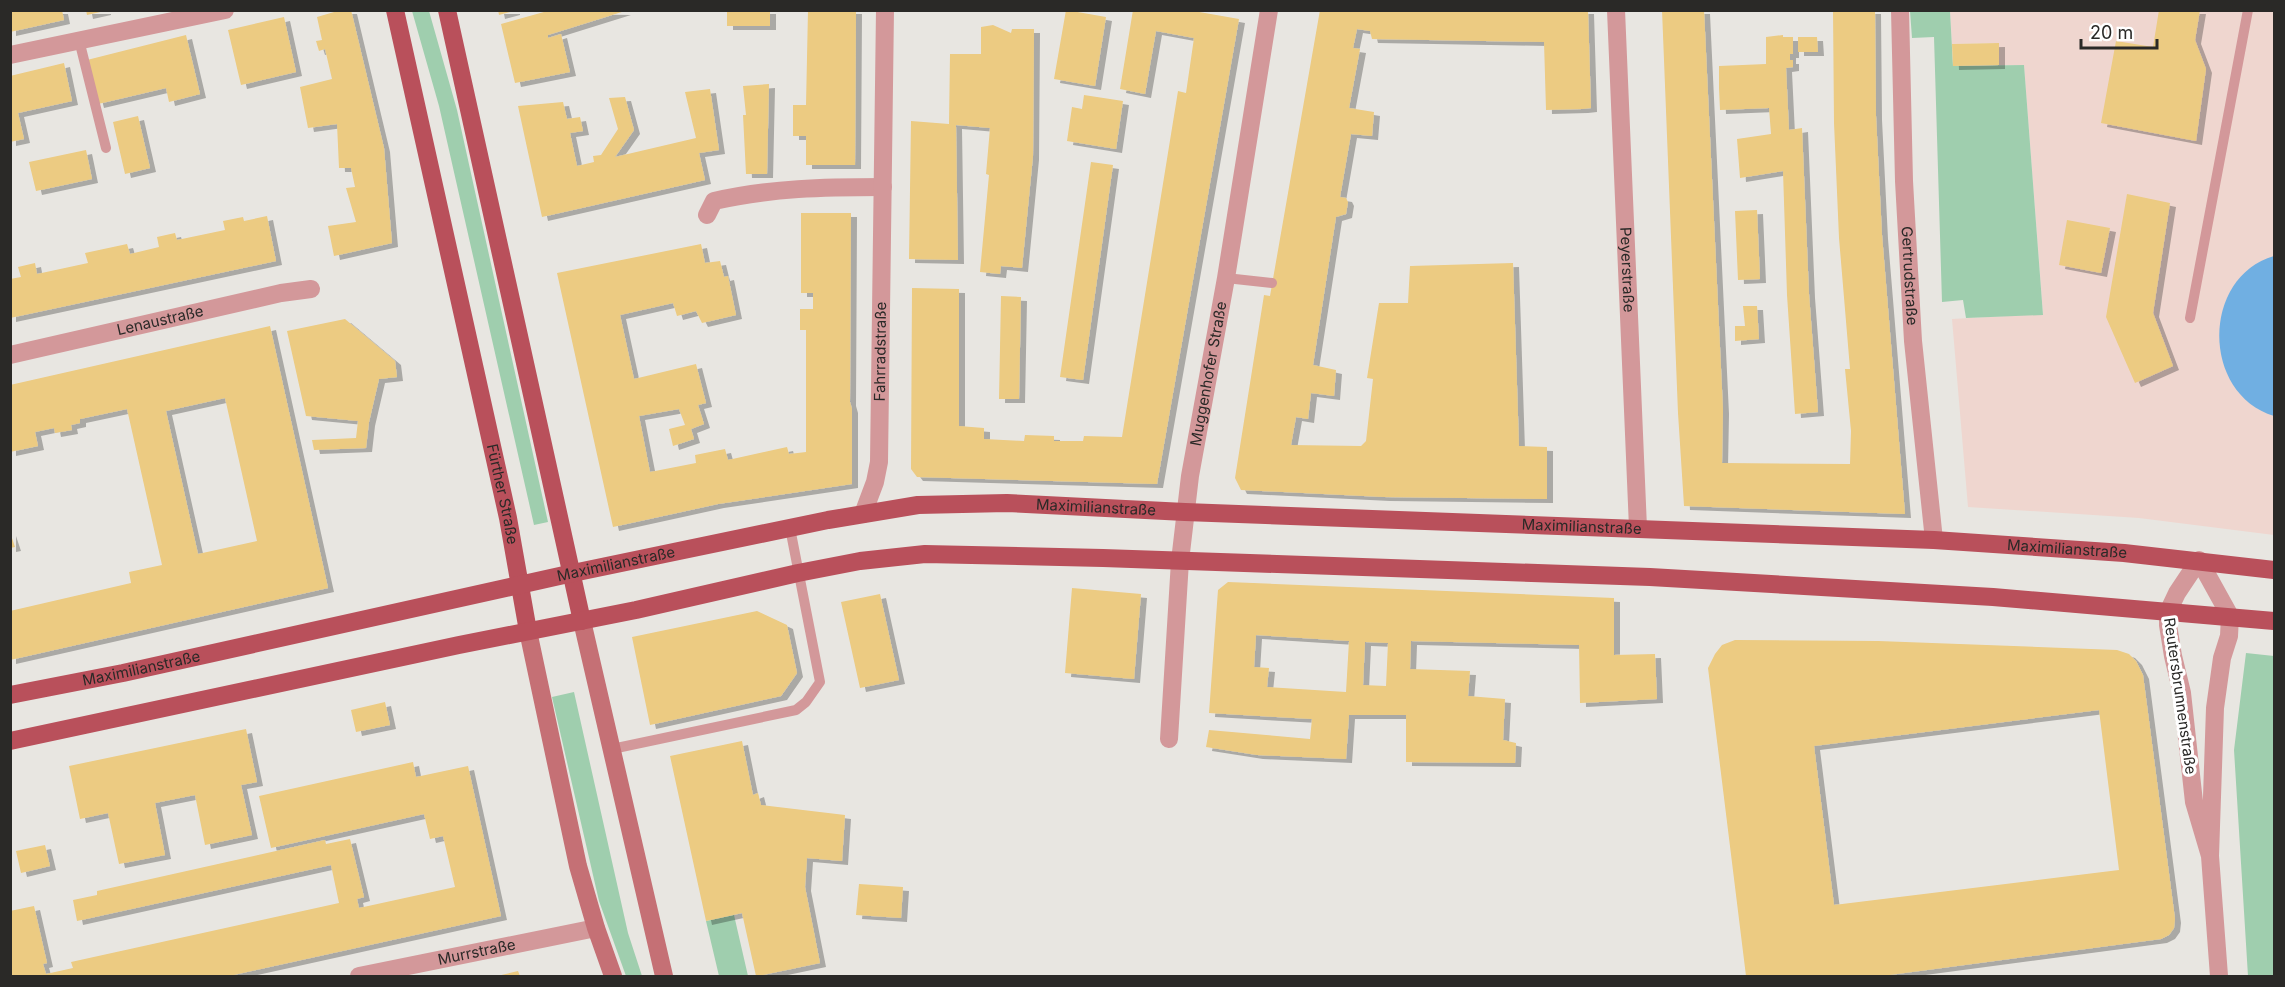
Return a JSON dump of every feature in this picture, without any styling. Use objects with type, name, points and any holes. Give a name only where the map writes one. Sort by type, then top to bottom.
[{"type":"main road","name":"Fürther Straße","points":[[395,10],[508,518],[528,632],[578,866],[613,976]]},
{"type":"main road","points":[[447,10],[582,621],[664,976]]},
{"type":"main road","name":"Maximilianstraße","points":[[10,695],[123,673],[573,573],[790,528],[918,505],[959,502],[1934,540],[2124,553],[2274,570]]},
{"type":"main road","points":[[10,741],[582,621],[798,573],[860,561],[925,554],[1650,577],[1993,597],[2274,621]]},
{"type":"street","points":[[10,55],[225,10]]},
{"type":"street","name":"Fahrradstraße","points":[[863,514],[878,473],[885,10]]},
{"type":"street","name":"Muggenhofer Straße","points":[[1169,739],[1185,512],[1226,278],[1269,10]]},
{"type":"street","name":"Peyerstraße","points":[[1616,10],[1638,528]]},
{"type":"street","name":"Gertrudstraße","points":[[1900,10],[1904,181],[1912,341],[1934,540]]},
{"type":"street","points":[[707,215],[714,201],[745,194],[807,187],[883,187]]},
{"type":"street","name":"Lenaustraße","points":[[10,355],[281,293],[311,289]]},
{"type":"street","points":[[2199,560],[2230,616]]},
{"type":"street","name":"Reutersbrunnenstraße","points":[[2199,560],[2168,612],[2172,657],[2182,693],[2193,802],[2210,856]]},
{"type":"street","name":"Reutersbrunnenstraße","points":[[2219,976],[2210,856],[2215,708],[2222,658],[2229,636],[2230,616]]},
{"type":"street","name":"Murrstraße","points":[[359,976],[596,928]]},
{"type":"lane","points":[[2190,318],[2248,10]]},
{"type":"lane","points":[[80,40],[106,148]]},
{"type":"lane","points":[[1226,278],[1272,283]]},
{"type":"lane","points":[[612,749],[796,710],[806,702],[820,682],[790,528]]},
{"type":"shaded area","points":[[1950,11],[2274,11],[2274,535],[2139,518],[1968,507],[1952,319],[2043,314],[2024,65],[1999,65],[1998,43],[1952,44]]},
{"type":"green space","points":[[412,11],[429,11],[457,110],[548,522],[534,525],[439,106]]},
{"type":"green space","points":[[1910,11],[1950,11],[1953,66],[2024,65],[2043,315],[1966,318],[1963,300],[1942,302],[1934,37],[1912,38]]},
{"type":"green space","points":[[2246,653],[2274,656],[2274,976],[2248,976],[2234,750]]},
{"type":"green space","points":[[574,692],[628,933],[642,976],[626,976],[599,901],[552,697]]},
{"type":"green space","points":[[734,915],[748,976],[719,976],[706,921]]},
{"type":"water","points":[[2274,256],[2274,416],[2250,404],[2233,385],[2223,361],[2219,336],[2223,310],[2233,287],[2250,268]]},
{"type":"building","points":[[10,10],[62,10],[64,20],[10,32]]},
{"type":"building","points":[[86,10],[105,10],[105,11],[87,15]]},
{"type":"building","points":[[341,10],[351,10],[384,148],[392,243],[334,256],[328,226],[356,222],[346,188],[355,187],[351,168],[339,168],[337,124],[308,128],[300,87],[332,79],[325,49],[319,51],[316,41],[322,40],[317,17]]},
{"type":"building","points":[[498,10],[514,10],[514,11],[499,15]]},
{"type":"building","points":[[551,10],[625,11],[548,35],[548,38],[561,34],[570,72],[515,83],[501,24]]},
{"type":"building","points":[[727,10],[770,10],[770,26],[727,26]]},
{"type":"building","points":[[808,10],[856,10],[855,165],[806,165],[806,136],[793,136],[793,105],[806,105]]},
{"type":"building","points":[[1066,10],[1106,17],[1095,86],[1054,79]]},
{"type":"building","points":[[1133,10],[1188,10],[1239,19],[1157,484],[917,477],[911,469],[912,288],[959,289],[959,426],[984,428],[984,439],[1024,441],[1025,435],[1054,436],[1054,441],[1083,441],[1084,436],[1122,437],[1178,91],[1186,93],[1194,38],[1156,31],[1145,94],[1120,89]]},
{"type":"building","points":[[1320,10],[1588,10],[1591,108],[1582,109],[1546,110],[1544,42],[1372,39],[1370,31],[1357,29],[1353,48],[1360,49],[1349,108],[1374,112],[1372,136],[1351,134],[1340,197],[1346,198],[1348,202],[1346,214],[1336,217],[1313,365],[1336,370],[1334,396],[1311,393],[1308,419],[1296,417],[1291,445],[1361,446],[1366,441],[1373,379],[1367,378],[1379,303],[1408,303],[1410,266],[1513,263],[1519,446],[1547,447],[1547,499],[1384,497],[1241,490],[1235,478],[1264,295],[1270,296]]},
{"type":"building","points":[[1662,10],[1704,10],[1723,410],[1722,463],[1850,464],[1851,431],[1845,369],[1850,369],[1839,238],[1834,123],[1833,10],[1875,10],[1876,116],[1882,235],[1905,514],[1684,506],[1678,413]]},
{"type":"building","points":[[2159,10],[2200,10],[2195,40],[2206,69],[2196,141],[2101,123],[2116,41],[2153,47]]},
{"type":"building","points":[[284,17],[296,72],[241,85],[228,30]]},
{"type":"building","points":[[993,25],[1011,33],[1012,29],[1034,29],[1033,156],[1022,268],[1001,266],[1000,274],[980,272],[989,175],[986,174],[990,128],[956,125],[958,260],[909,259],[911,121],[949,124],[950,54],[981,54],[981,27]]},
{"type":"building","points":[[186,35],[200,94],[169,102],[166,88],[98,104],[87,60]]},
{"type":"building","points":[[1783,35],[1783,37],[1793,37],[1793,54],[1790,54],[1790,60],[1793,60],[1793,67],[1786,68],[1789,130],[1802,128],[1809,294],[1818,412],[1795,414],[1787,295],[1783,171],[1740,178],[1737,139],[1771,134],[1769,108],[1720,110],[1719,88],[1719,66],[1766,64],[1766,37]]},
{"type":"building","points":[[1798,37],[1817,37],[1818,52],[1798,52]]},
{"type":"building","points":[[1999,43],[1999,65],[1953,66],[1952,44]]},
{"type":"building","points":[[64,63],[72,101],[18,113],[24,139],[10,142],[10,76]]},
{"type":"building","points":[[769,84],[767,174],[746,174],[743,115],[746,115],[743,86]]},
{"type":"building","points":[[710,89],[719,150],[699,153],[705,180],[542,217],[518,106],[563,102],[567,119],[580,117],[583,131],[570,133],[577,166],[594,162],[593,156],[601,155],[618,129],[609,98],[625,97],[634,130],[615,157],[696,138],[685,92]]},
{"type":"building","points":[[1084,95],[1123,101],[1116,149],[1067,141],[1072,107],[1082,109]]},
{"type":"building","points":[[138,116],[150,168],[125,174],[113,122]]},
{"type":"building","points":[[86,150],[92,179],[36,191],[29,162]]},
{"type":"building","points":[[1091,162],[1113,165],[1083,380],[1060,377]]},
{"type":"building","points":[[2127,194],[2170,203],[2153,313],[2173,366],[2135,383],[2106,317]]},
{"type":"building","points":[[1757,210],[1760,279],[1738,280],[1735,211]]},
{"type":"building","points":[[801,213],[851,213],[852,484],[718,504],[613,527],[557,273],[701,244],[705,263],[720,261],[724,277],[728,276],[736,315],[702,323],[696,311],[677,316],[673,303],[620,315],[634,379],[696,364],[706,403],[698,405],[704,424],[691,429],[694,439],[673,446],[669,429],[685,425],[679,409],[639,416],[650,472],[696,463],[695,455],[725,449],[728,460],[787,447],[789,454],[806,452],[806,330],[800,330],[800,309],[813,309],[813,293],[801,293]]},
{"type":"building","points":[[267,216],[276,261],[10,318],[10,279],[21,277],[18,267],[35,263],[37,274],[88,263],[85,253],[127,244],[130,254],[159,247],[157,237],[175,233],[177,240],[225,230],[223,221],[243,217],[244,221]]},
{"type":"building","points":[[2067,220],[2110,228],[2101,273],[2059,265]]},
{"type":"building","points":[[1001,296],[1021,297],[1019,399],[999,399]]},
{"type":"building","points":[[1743,306],[1757,306],[1759,339],[1735,341],[1735,326],[1745,326]]},
{"type":"building","points":[[345,319],[395,361],[397,377],[379,379],[369,422],[366,448],[314,450],[312,440],[356,438],[358,421],[306,416],[287,331]]},
{"type":"building","points":[[270,326],[328,588],[10,660],[10,611],[131,583],[129,572],[162,565],[127,409],[80,419],[80,423],[71,425],[72,430],[55,433],[54,428],[35,432],[38,446],[10,452],[10,385]],"holes":[[[225,398],[257,541],[198,554],[166,411]]]},
{"type":"building","points":[[10,532],[15,547],[10,548]]},
{"type":"building","points":[[1228,582],[1614,598],[1614,655],[1655,654],[1657,699],[1580,703],[1579,645],[1411,641],[1410,669],[1470,671],[1468,696],[1505,699],[1503,740],[1516,743],[1515,763],[1406,762],[1406,715],[1349,715],[1346,759],[1257,755],[1206,747],[1209,730],[1310,739],[1312,719],[1209,713],[1218,590]],"holes":[[[1256,635],[1349,641],[1346,692],[1267,687],[1269,668],[1254,667]],[[1365,642],[1388,643],[1386,686],[1363,685]]]},
{"type":"building","points":[[1072,588],[1141,594],[1134,679],[1065,673]]},
{"type":"building","points":[[880,594],[899,680],[860,688],[841,602]]},
{"type":"building","points":[[757,611],[787,625],[797,673],[781,696],[650,725],[632,637]]},
{"type":"building","points":[[1735,640],[1878,641],[2117,650],[2129,654],[2136,661],[2143,675],[2175,919],[2174,928],[2169,935],[2161,939],[1882,976],[1746,976],[1708,668],[1722,645]],"holes":[[[2099,710],[2119,870],[1834,905],[1814,746]]]},
{"type":"building","points":[[385,702],[390,725],[356,732],[351,710]]},
{"type":"building","points":[[246,729],[257,782],[241,785],[252,835],[205,845],[195,795],[155,803],[165,855],[119,864],[108,813],[80,819],[69,766]]},
{"type":"building","points":[[742,741],[753,795],[758,793],[761,805],[845,815],[842,861],[807,858],[805,887],[820,963],[758,976],[756,976],[742,913],[706,921],[670,756]]},
{"type":"building","points":[[413,762],[416,777],[468,766],[501,916],[229,976],[10,976],[10,911],[34,906],[47,963],[43,964],[46,974],[73,968],[71,962],[339,903],[331,865],[77,921],[73,900],[97,895],[97,891],[325,840],[326,844],[350,839],[364,897],[357,899],[359,908],[455,887],[443,836],[430,839],[424,814],[271,848],[259,796]]},
{"type":"building","points":[[45,845],[50,866],[21,873],[16,851]]},
{"type":"building","points":[[859,884],[903,887],[901,918],[856,915]]},
{"type":"building","points":[[518,971],[520,976],[497,976]]}]
